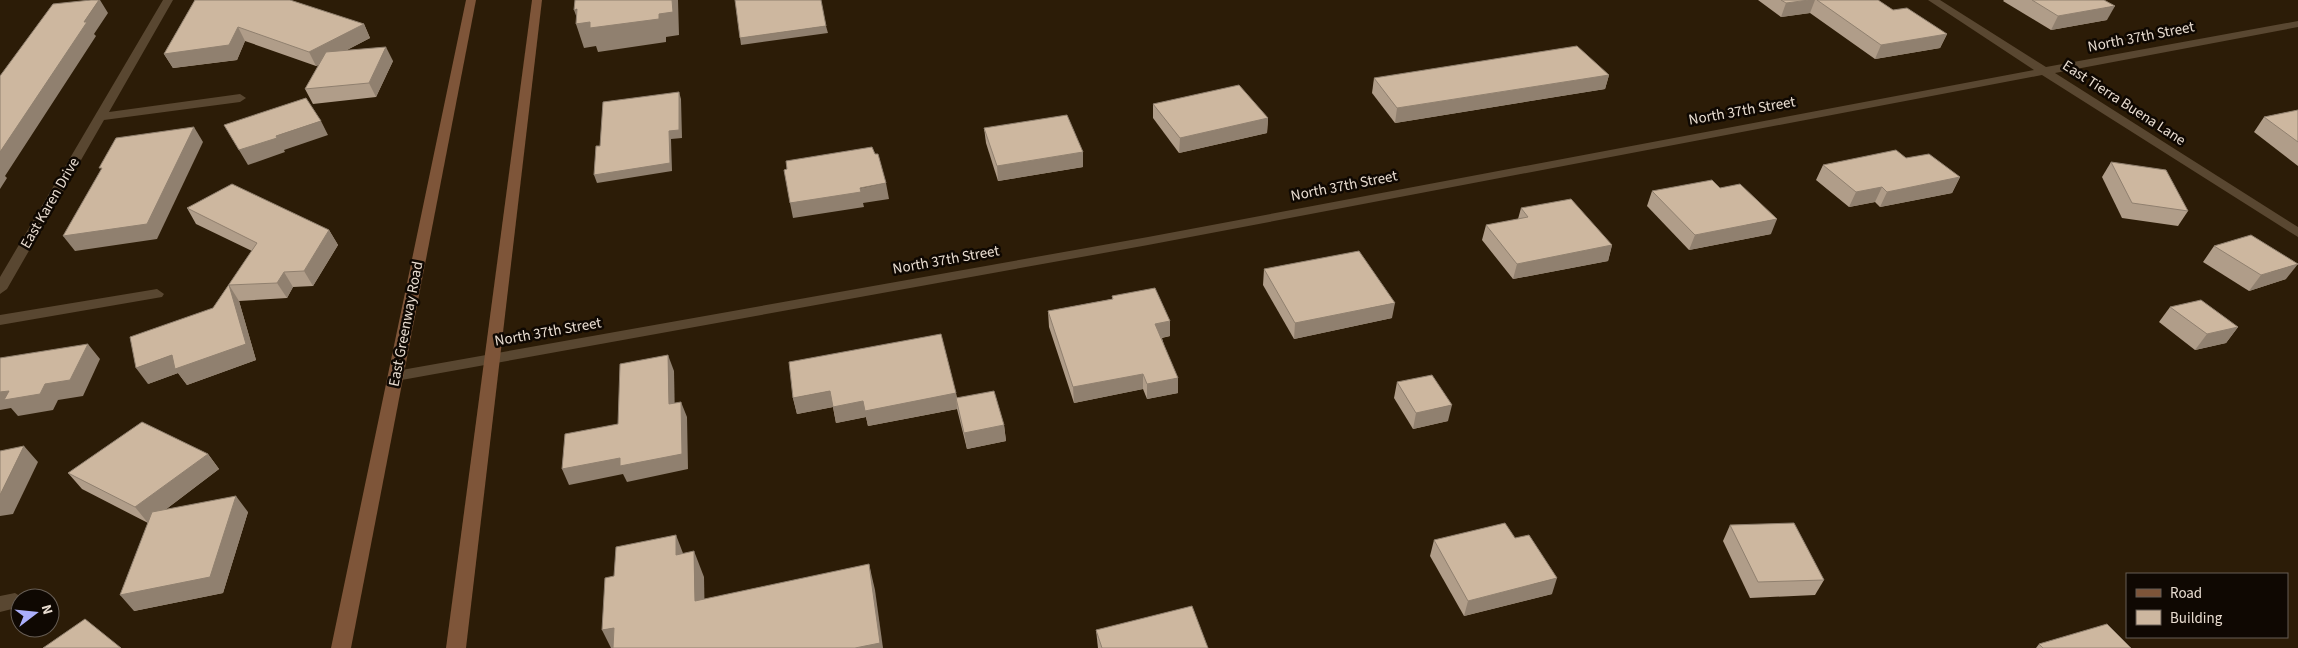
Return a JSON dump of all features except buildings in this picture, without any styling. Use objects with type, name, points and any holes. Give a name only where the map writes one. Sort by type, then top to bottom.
[{"type":"main road","name":"East Greenway Road","points":[[341,648],[471,0]]},
{"type":"main road","points":[[456,648],[537,0]]},
{"type":"street","name":"East Karen Drive","points":[[0,289],[168,0]]},
{"type":"street","name":"East Tierra Buena Lane","points":[[1933,0],[2298,234]]},
{"type":"street","name":"North 37th Street","points":[[396,376],[1148,240],[2298,24]]},
{"type":"street","points":[[100,117],[240,98]]},
{"type":"street","points":[[0,320],[157,294]]}]
